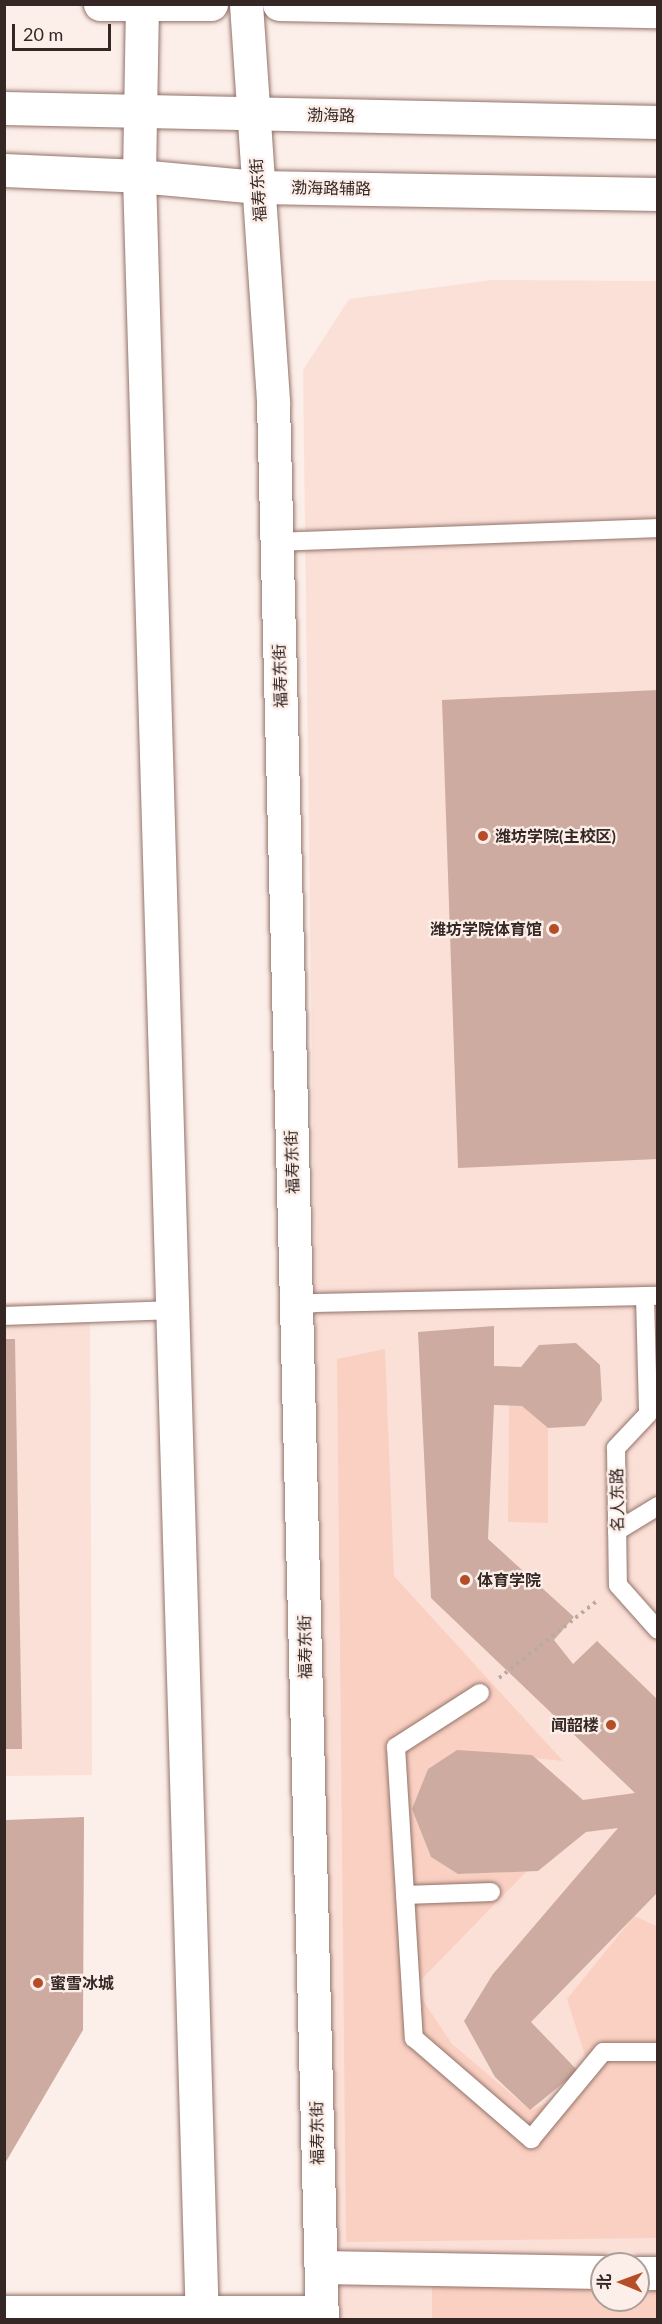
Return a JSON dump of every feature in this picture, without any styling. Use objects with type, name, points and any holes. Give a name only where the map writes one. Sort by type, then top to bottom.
[{"type":"main road","points":[[100,4],[211,4]]},
{"type":"main road","name":"福寿东街","points":[[246,4],[273,402],[322,2316]]},
{"type":"main road","points":[[279,4],[657,11]]},
{"type":"main road","points":[[142,5],[138,113],[139,176],[202,2315]]},
{"type":"main road","name":"渤海路","points":[[4,108],[138,113],[657,122]]},
{"type":"main road","name":"渤海路辅路","points":[[4,170],[139,176],[258,187],[657,194]]},
{"type":"main road","points":[[321,2267],[590,2272]]},
{"type":"main road","points":[[4,2312],[322,2316]]},
{"type":"lane","points":[[276,542],[657,528]]},
{"type":"lane","points":[[296,1306],[315,1303],[651,1296]]},
{"type":"lane","name":"名人东路","points":[[618,1585],[616,1448],[648,1414],[651,1296]]},
{"type":"lane","points":[[4,1316],[174,1310]]},
{"type":"lane","points":[[617,1531],[657,1506]]},
{"type":"lane","points":[[618,1585],[657,1630]]},
{"type":"lane","points":[[480,1693],[396,1748],[414,2038],[531,2139],[603,2052],[657,2052]]},
{"type":"lane","points":[[405,1895],[491,1892]]},
{"type":"path","points":[[480,1693],[618,1585]]},
{"type":"shaded area","name":"潍坊学院(主校区)","points":[[492,280],[657,281],[657,2319],[337,2319],[315,1303],[303,370],[349,299]]},
{"type":"shaded area","points":[[90,1302],[92,1775],[5,1776],[4,1303]]},
{"type":"shaded area","points":[[385,1349],[394,1576],[563,1761],[457,1750],[428,1769],[412,1809],[431,1857],[458,1874],[527,1871],[414,1987],[452,2044],[530,2110],[576,2091],[586,2059],[567,1999],[634,1916],[657,1926],[657,2238],[346,2242],[337,1359]]},
{"type":"shaded area","points":[[509,1405],[522,1406],[548,1428],[548,1523],[508,1522]]},
{"type":"shaded area","points":[[432,2279],[590,2286],[590,2312],[650,2312],[650,2288],[657,2288],[657,2319],[432,2320]]},
{"type":"building","name":"潍坊学院体育馆","points":[[658,690],[658,1159],[458,1168],[442,700]]},
{"type":"building","name":"闻韶楼","points":[[494,1326],[494,1366],[521,1367],[539,1345],[576,1343],[600,1365],[602,1400],[585,1426],[548,1428],[522,1406],[494,1405],[488,1539],[574,1617],[554,1640],[573,1664],[597,1641],[658,1700],[658,1892],[531,2022],[578,2071],[530,2110],[495,2077],[464,2021],[493,1974],[618,1828],[586,1832],[538,1871],[458,1874],[431,1857],[412,1809],[428,1769],[457,1750],[532,1755],[583,1800],[635,1793],[431,1598],[418,1332]]},
{"type":"building","points":[[4,1339],[15,1339],[22,1749],[4,1749]]},
{"type":"building","points":[[84,1817],[83,2030],[4,2165],[6,1820]]},
{"type":"place","name":"潍坊学院(主校区)","points":[[483,836]]},
{"type":"place","name":"潍坊学院体育馆","points":[[554,929]]},
{"type":"place","name":"体育学院","points":[[465,1580]]},
{"type":"place","name":"闻韶楼","points":[[611,1725]]},
{"type":"place","name":"蜜雪冰城","points":[[38,1983]]}]
